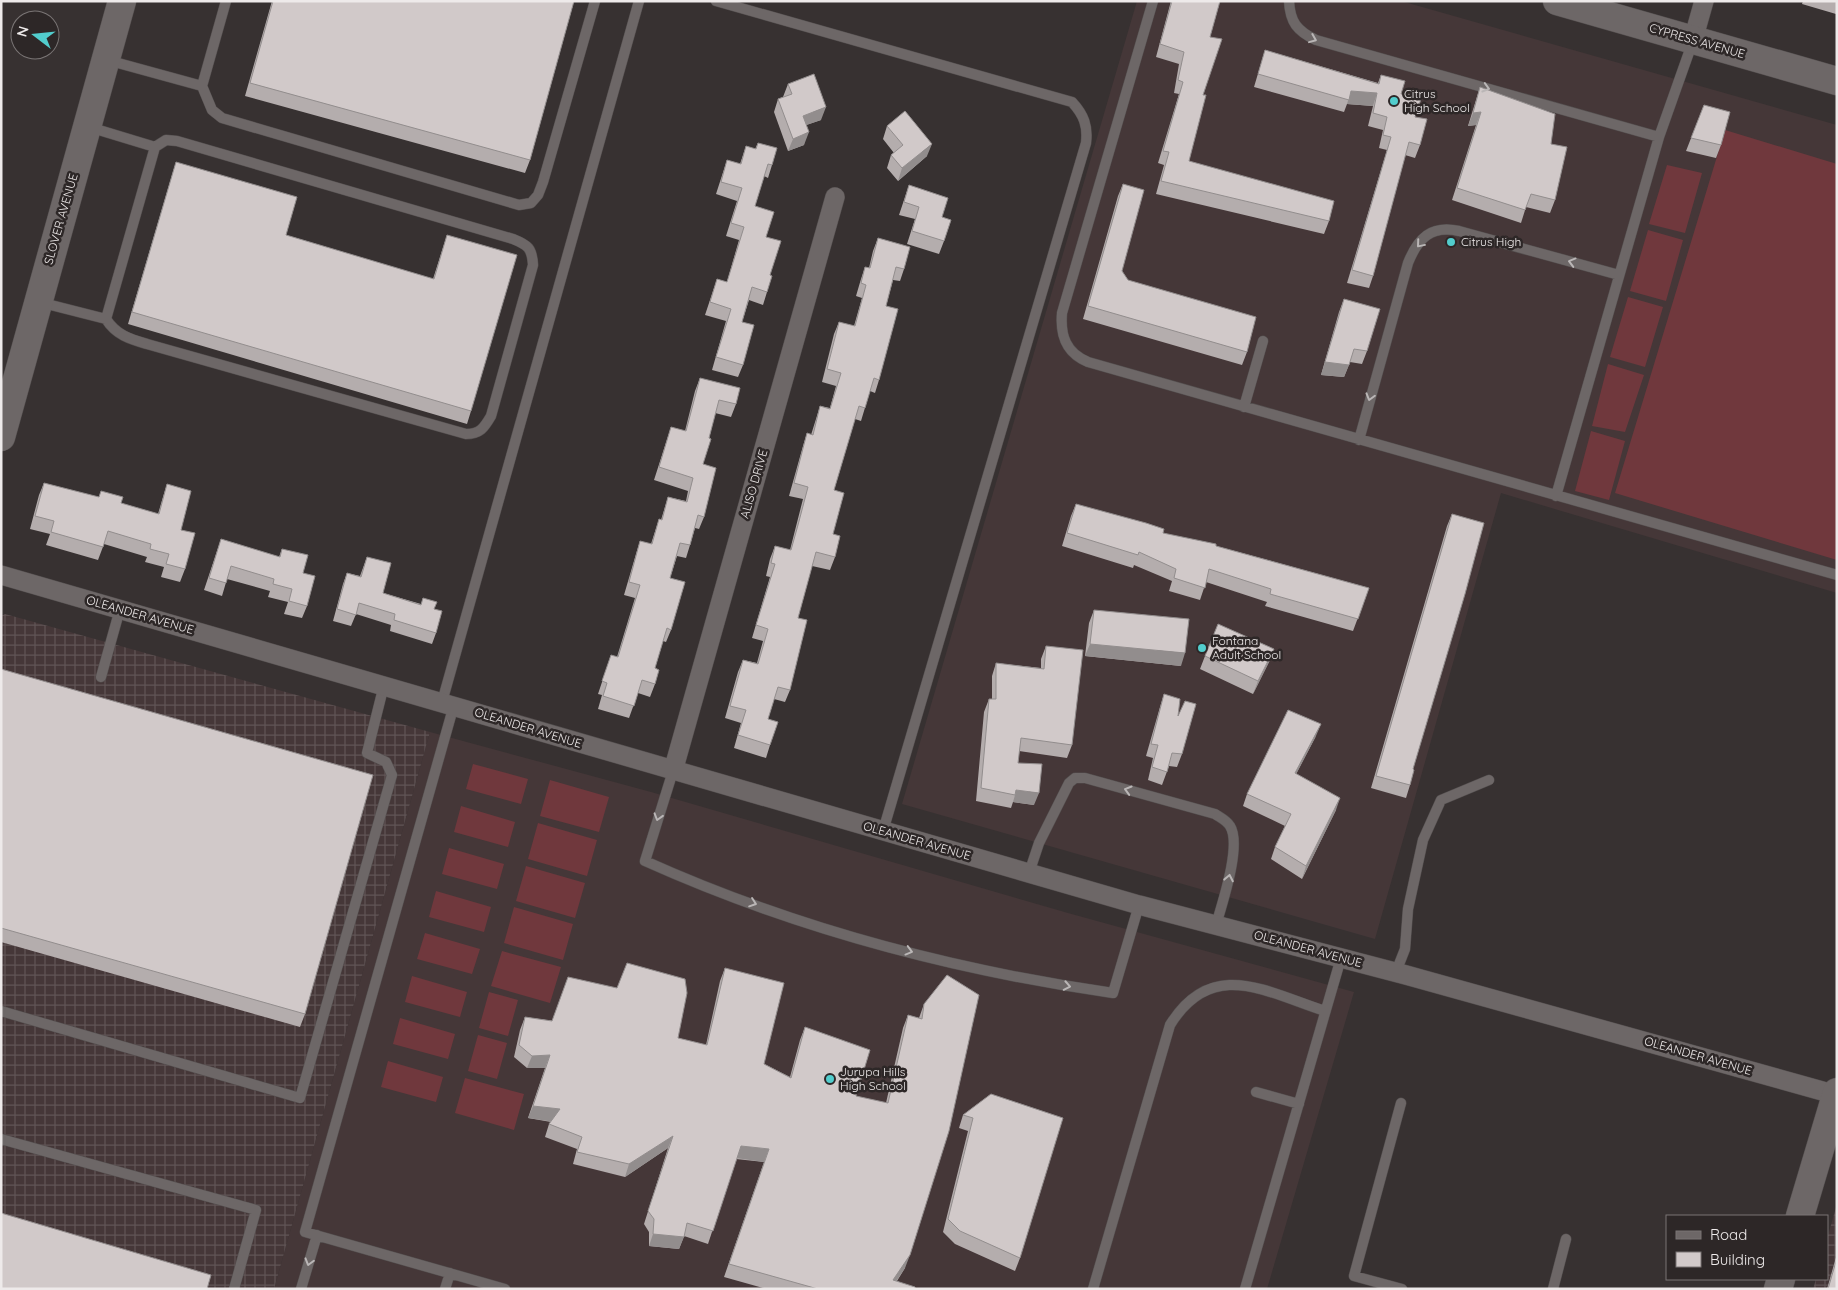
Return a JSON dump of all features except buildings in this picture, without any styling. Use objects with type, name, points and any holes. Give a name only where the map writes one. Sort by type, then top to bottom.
[{"type":"main road","name":"SLOVER AVENUE","points":[[1,437],[5,408],[38,302],[122,1]]},
{"type":"main road","name":"CYPRESS AVENUE","points":[[1557,1],[1837,81]]},
{"type":"main road","points":[[1800,1215],[1837,1094]]},
{"type":"street","points":[[1693,40],[1704,1]]},
{"type":"street","name":"ALISO DRIVE","points":[[673,771],[835,198]]},
{"type":"street","name":"OLEANDER AVENUE","points":[[1,575],[1139,905],[1396,972],[1837,1094]]},
{"type":"lane","points":[[226,1],[202,86],[212,110],[222,118],[519,205],[531,203],[538,195],[543,182],[595,1]]},
{"type":"lane","points":[[505,1289],[305,1232],[639,1]]},
{"type":"lane","points":[[716,1],[1072,102],[1085,119],[1088,131],[1084,153],[883,831]]},
{"type":"lane","points":[[1153,1],[1062,313],[1062,334],[1072,353],[1088,362],[1837,575]]},
{"type":"lane","points":[[1289,1],[1290,14],[1295,27],[1316,40],[1659,136]]},
{"type":"lane","points":[[1556,496],[1659,136],[1693,40]]},
{"type":"lane","points":[[106,60],[202,86]]},
{"type":"lane","points":[[87,127],[155,147]]},
{"type":"lane","points":[[38,302],[106,320],[111,328],[122,336],[138,342],[466,434],[476,434],[483,429],[493,407],[533,265],[532,251],[526,244],[177,141],[166,140],[155,147],[106,320]]},
{"type":"lane","points":[[1359,440],[1408,263],[1417,245],[1435,230],[1445,228],[1459,231],[1619,275]]},
{"type":"lane","points":[[1244,407],[1263,341]]},
{"type":"lane","points":[[101,677],[120,609]]},
{"type":"lane","points":[[1,1011],[300,1098],[392,775],[386,762],[367,753],[384,685]]},
{"type":"lane","points":[[673,771],[645,861],[748,902],[887,946],[1010,975],[1113,993],[1139,905]]},
{"type":"lane","points":[[1029,873],[1039,843],[1069,783],[1075,778],[1085,778],[1215,814],[1225,820],[1233,834],[1229,880],[1216,925]]},
{"type":"lane","points":[[1396,972],[1405,949],[1408,909],[1423,840],[1441,800],[1489,780]]},
{"type":"lane","points":[[1245,1289],[1341,958]]},
{"type":"lane","points":[[1093,1289],[1170,1025],[1177,1013],[1203,991],[1231,983],[1326,1011]]},
{"type":"lane","points":[[1256,1092],[1299,1104]]},
{"type":"lane","points":[[1401,1102],[1354,1276],[1402,1289]]},
{"type":"lane","points":[[1,1139],[256,1210],[234,1289]]},
{"type":"lane","points":[[301,1289],[316,1235]]},
{"type":"lane","points":[[1553,1289],[1566,1239]]},
{"type":"lane","points":[[445,1289],[450,1273]]},
{"type":"shaded area","points":[[1137,1],[1401,1],[1837,125],[1837,593],[1501,493],[1375,939],[902,804]]},
{"type":"shaded area","points":[[1725,130],[1837,164],[1837,560],[1615,493]]},
{"type":"shaded area","points":[[1667,165],[1702,173],[1685,233],[1649,224]]},
{"type":"shaded area","points":[[1648,230],[1683,240],[1666,301],[1630,291]]},
{"type":"shaded area","points":[[1628,297],[1663,307],[1645,367],[1610,357]]},
{"type":"shaded area","points":[[1608,364],[1644,375],[1625,432],[1592,426]]},
{"type":"shaded area","points":[[1591,431],[1625,441],[1609,500],[1575,491]]},
{"type":"shaded area","points":[[5,614],[430,732],[274,1289],[1,1289],[1,616]]},
{"type":"shaded area","name":"Jurupa Hills High School","points":[[430,732],[651,792],[1068,913],[1354,992],[1267,1289],[274,1289]]},
{"type":"shaded area","points":[[473,764],[528,779],[521,804],[466,789]]},
{"type":"shaded area","points":[[550,780],[609,797],[599,832],[540,816]]},
{"type":"shaded area","points":[[461,806],[515,822],[508,847],[454,832]]},
{"type":"shaded area","points":[[538,823],[597,840],[587,876],[528,859]]},
{"type":"shaded area","points":[[449,848],[504,864],[497,889],[442,874]]},
{"type":"shaded area","points":[[526,866],[585,883],[575,918],[516,901]]},
{"type":"shaded area","points":[[436,891],[491,907],[484,932],[429,917]]},
{"type":"shaded area","points":[[514,907],[573,924],[563,960],[504,943]]},
{"type":"shaded area","points":[[425,933],[480,949],[472,974],[417,959]]},
{"type":"shaded area","points":[[502,951],[561,967],[550,1003],[491,986]]},
{"type":"shaded area","points":[[412,976],[467,992],[460,1017],[405,1002]]},
{"type":"shaded area","points":[[489,992],[518,1000],[508,1036],[479,1028]]},
{"type":"shaded area","points":[[400,1018],[455,1034],[448,1059],[393,1044]]},
{"type":"shaded area","points":[[478,1035],[507,1043],[497,1079],[468,1071]]},
{"type":"shaded area","points":[[388,1061],[443,1077],[436,1102],[381,1087]]},
{"type":"shaded area","points":[[465,1078],[524,1094],[514,1130],[455,1113]]},
{"type":"shaded area","points":[[1837,1204],[1837,1289],[1813,1289],[1816,1280],[1828,1280],[1828,1236]]},
{"type":"place","name":"Citrus High School","points":[[1394,101]]},
{"type":"place","name":"Citrus High","points":[[1451,242]]},
{"type":"place","name":"Fontana Adult School","points":[[1202,648]]},
{"type":"place","name":"Jurupa Hills High School","points":[[830,1079]]}]
